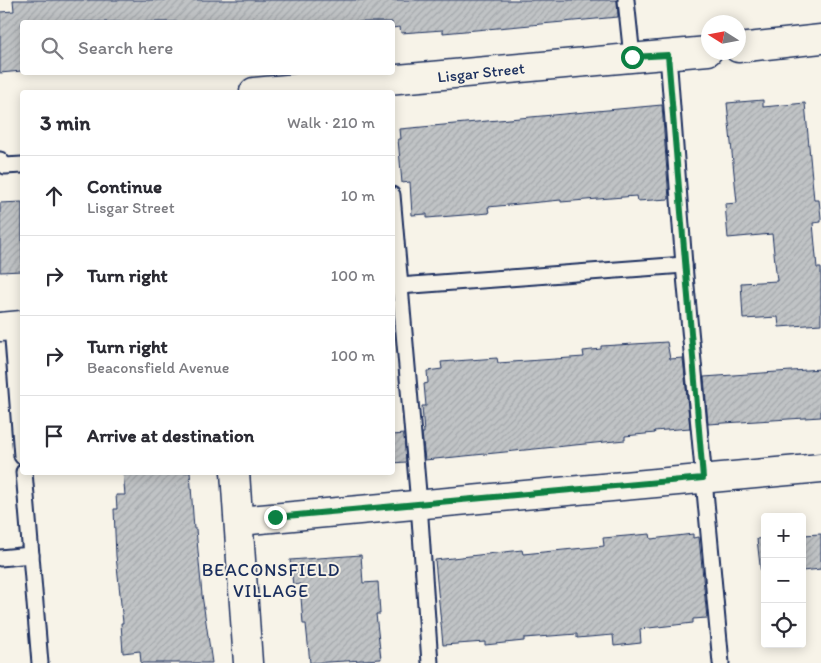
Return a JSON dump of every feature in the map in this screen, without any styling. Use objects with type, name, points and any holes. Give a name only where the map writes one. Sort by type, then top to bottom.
[{"type":"street","points":[[746,47],[821,39]]},
{"type":"street","name":"Lisgar Street","points":[[306,90],[385,87],[632,57],[701,52]]},
{"type":"street","points":[[239,521],[821,468]]},
{"type":"street","points":[[235,475],[248,663]]},
{"type":"lane","points":[[626,0],[632,57]]},
{"type":"lane","points":[[668,55],[684,264],[720,663]]},
{"type":"lane","points":[[0,160],[5,166],[20,165]]},
{"type":"lane","points":[[395,234],[419,504],[430,663]]},
{"type":"lane","points":[[399,286],[684,264]]},
{"type":"lane","points":[[11,326],[20,432]]},
{"type":"lane","points":[[24,475],[40,663]]},
{"type":"lane","points":[[0,558],[30,555]]},
{"type":"building","points":[[13,0],[617,0],[618,17],[443,33],[443,30],[401,33],[400,27],[395,28],[395,20],[20,20],[20,71],[0,73],[0,12],[14,11]]},
{"type":"building","points":[[763,100],[763,107],[805,103],[814,200],[819,200],[821,217],[821,222],[813,223],[817,268],[821,268],[821,324],[779,327],[778,317],[743,319],[741,283],[777,281],[772,234],[728,238],[725,204],[737,203],[727,103]]},
{"type":"building","points":[[662,105],[669,199],[637,201],[636,196],[561,202],[561,200],[488,207],[489,213],[427,218],[427,214],[412,215],[410,182],[402,183],[398,139],[401,139],[400,129]]},
{"type":"building","points":[[20,202],[20,271],[0,272],[0,203]]},
{"type":"building","points":[[667,342],[670,359],[683,358],[690,428],[625,436],[625,440],[425,460],[422,433],[424,433],[422,406],[426,406],[424,384],[428,383],[427,371],[442,369],[441,362],[497,358],[498,363],[584,357],[583,351],[601,349],[601,346]]},
{"type":"building","points":[[821,369],[821,417],[708,424],[704,377]]},
{"type":"building","points":[[404,434],[406,462],[395,463],[395,435]]},
{"type":"building","points":[[123,475],[190,475],[194,529],[196,529],[202,595],[212,663],[141,663],[140,651],[123,653],[121,623],[123,623],[116,556],[114,509],[117,509],[116,495],[125,495]]},
{"type":"building","points":[[650,534],[651,539],[693,534],[693,538],[699,537],[707,618],[693,619],[693,623],[640,629],[641,643],[614,646],[613,635],[577,638],[577,634],[524,638],[524,641],[485,645],[485,642],[443,645],[435,560],[522,550],[523,554],[604,546],[603,538]]},
{"type":"building","points":[[821,534],[821,569],[806,571],[806,535]]},
{"type":"building","points":[[761,538],[761,574],[757,539]]},
{"type":"building","points":[[361,555],[363,583],[378,582],[380,614],[376,614],[381,659],[310,663],[306,624],[303,624],[300,584],[293,585],[290,560]]},
{"type":"district","name":"BEACONSFIELD VILLAGE","points":[[271,580]]},
{"type":"route","points":[[275,517],[703,478],[668,55],[632,57]]}]
